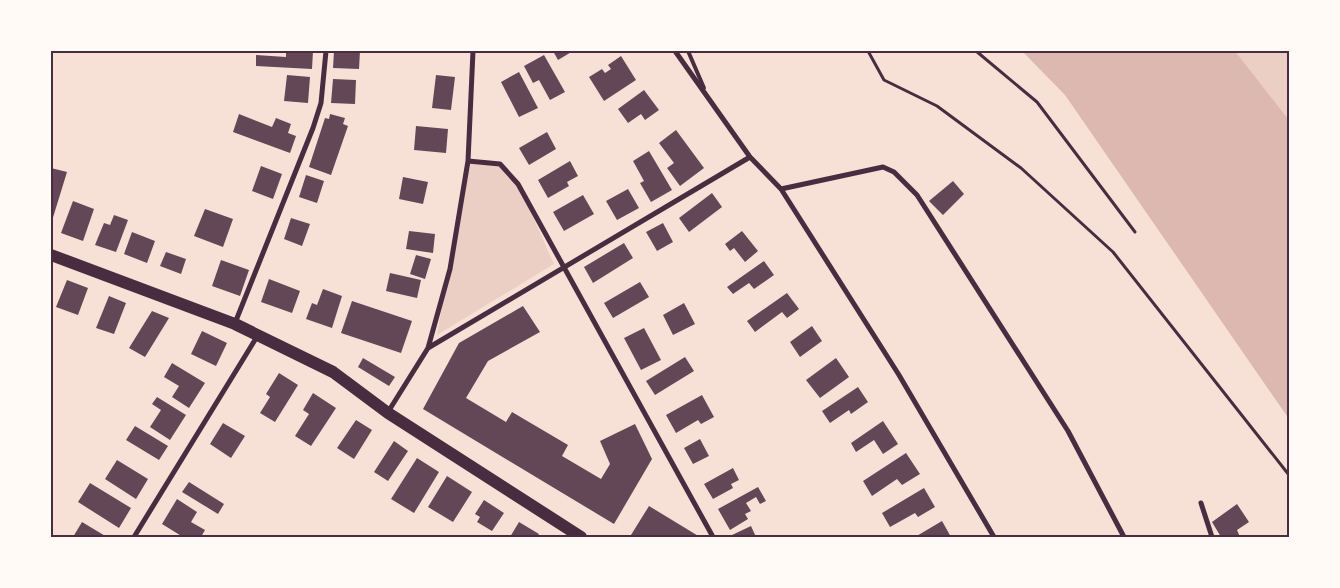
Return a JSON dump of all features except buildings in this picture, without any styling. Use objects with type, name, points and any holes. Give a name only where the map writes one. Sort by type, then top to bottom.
[{"type":"main road","points":[[51,255],[235,324],[333,372],[388,413],[581,537]]},
{"type":"street","points":[[235,324],[313,128],[321,103],[326,51]]},
{"type":"street","points":[[388,413],[428,348],[450,269],[468,161],[473,51]]},
{"type":"street","points":[[675,51],[750,157],[780,189],[899,375],[994,537]]},
{"type":"street","points":[[428,348],[750,157]]},
{"type":"street","points":[[468,161],[500,164],[518,184],[713,537]]},
{"type":"street","points":[[780,189],[883,167],[894,172],[918,195],[1068,431],[1124,537]]},
{"type":"street","points":[[134,537],[258,335]]},
{"type":"street","points":[[1201,503],[1212,537]]},
{"type":"lane","points":[[688,51],[706,94]]},
{"type":"path","points":[[868,51],[884,80],[936,106],[1021,168],[1112,252],[1289,475]]},
{"type":"path","points":[[976,51],[1037,102],[1135,232]]},
{"type":"shaded area","points":[[1022,51],[1235,51],[1289,120],[1289,419],[1065,95]]},
{"type":"shaded area","points":[[1235,51],[1289,51],[1289,120]]},
{"type":"shaded area","points":[[468,161],[500,164],[518,184],[554,264],[437,335]]}]
